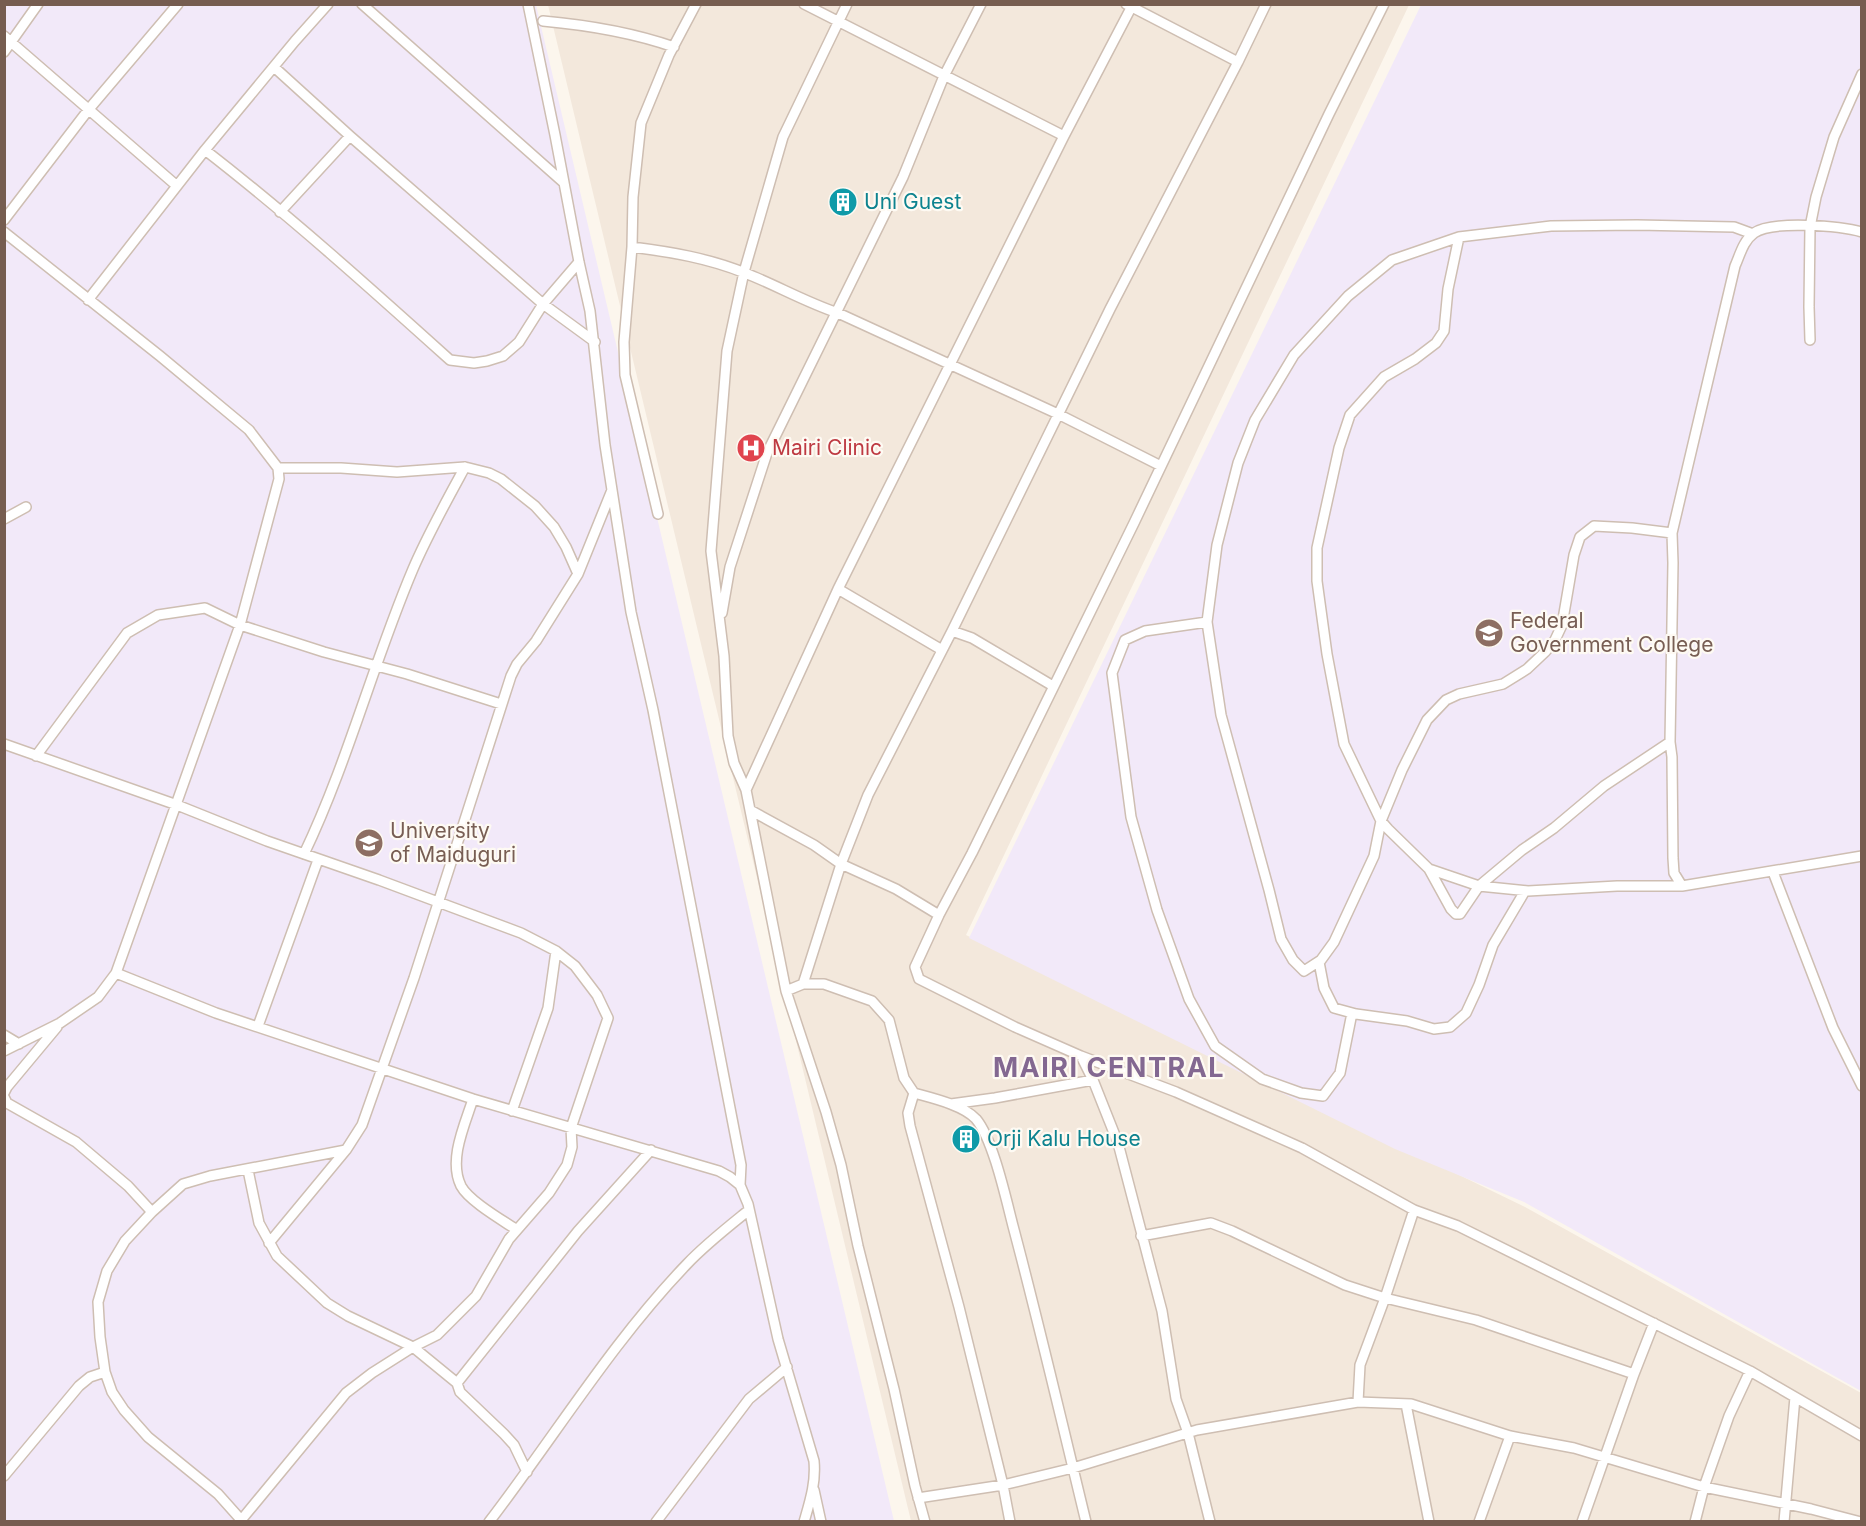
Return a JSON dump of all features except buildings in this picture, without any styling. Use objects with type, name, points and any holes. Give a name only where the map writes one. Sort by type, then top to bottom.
[{"type":"street","points":[[4,52],[8,39],[38,4]]},
{"type":"street","points":[[4,220],[89,109],[178,4]]},
{"type":"street","points":[[88,300],[205,150],[328,4]]},
{"type":"street","points":[[362,4],[563,182]]},
{"type":"street","points":[[528,4],[590,311],[604,436],[631,612],[653,710],[741,1165],[740,1185]]},
{"type":"street","points":[[658,514],[626,375],[624,342],[632,247],[633,197],[641,123],[674,47],[696,4]]},
{"type":"street","points":[[804,4],[1064,136]]},
{"type":"street","points":[[847,4],[783,137],[744,272],[727,351],[711,551],[724,656],[728,736],[734,763],[746,790],[786,991],[841,1165],[858,1246],[925,1521]]},
{"type":"street","points":[[720,622],[730,567],[767,453],[838,313],[903,177],[944,76],[981,4]]},
{"type":"street","points":[[803,984],[842,864],[868,795],[952,631],[1110,309],[1266,4]]},
{"type":"street","points":[[1384,4],[1161,466],[939,915],[915,967],[919,979],[1015,1027],[1081,1056],[1176,1092],[1302,1148],[1414,1210],[1458,1226],[1750,1371],[1862,1436]]},
{"type":"street","points":[[746,790],[838,589],[1130,6],[1238,62]]},
{"type":"street","points":[[543,21],[580,24],[635,35],[674,47]]},
{"type":"street","points":[[8,39],[177,186]]},
{"type":"street","points":[[274,67],[543,304],[595,342]]},
{"type":"street","points":[[1810,340],[1810,227],[1816,197],[1834,137],[1862,74]]},
{"type":"street","points":[[280,212],[350,136]]},
{"type":"street","points":[[205,150],[329,252],[450,360],[474,363],[503,356],[519,342],[543,304],[579,262]]},
{"type":"street","points":[[1672,533],[1594,526],[1580,537],[1574,555],[1563,625],[1555,640],[1527,669],[1503,684],[1459,694],[1446,700],[1428,720],[1402,770],[1381,820],[1374,856],[1334,942],[1318,962],[1304,971],[1293,960],[1281,939],[1221,715],[1207,622],[1217,545],[1238,463],[1255,420],[1294,355],[1348,296],[1392,260],[1459,237],[1551,226],[1594,225],[1734,227],[1753,234]]},
{"type":"street","points":[[1682,886],[1674,873],[1672,858],[1670,742],[1672,533],[1735,266],[1743,245],[1753,234],[1763,229],[1785,225],[1847,228],[1862,232]]},
{"type":"street","points":[[4,232],[249,430],[278,468],[279,479],[240,625],[116,973],[98,997],[60,1023],[4,1051]]},
{"type":"street","points":[[1459,237],[1448,289],[1444,331],[1436,343],[1415,359],[1384,377],[1350,415],[1339,448],[1317,548],[1317,581],[1327,654],[1344,744],[1381,820],[1429,869],[1445,900],[1456,914],[1460,914],[1479,886],[1522,850],[1554,828],[1604,786],[1670,742]]},
{"type":"street","points":[[632,247],[686,254],[744,272],[1058,414],[1161,466]]},
{"type":"street","points":[[278,468],[340,468],[398,472],[465,467],[489,473],[501,479],[535,506],[554,527],[578,573]]},
{"type":"street","points":[[303,854],[324,811],[376,665],[414,568],[465,467]]},
{"type":"street","points":[[269,1243],[346,1150],[362,1125],[439,901],[511,676],[517,664],[536,641],[578,573],[613,488]]},
{"type":"street","points":[[4,519],[26,507]]},
{"type":"street","points":[[838,589],[942,650]]},
{"type":"street","points":[[36,756],[128,633],[158,615],[205,608],[240,625],[501,704]]},
{"type":"street","points":[[1207,622],[1146,632],[1125,640],[1112,674],[1131,818],[1157,910],[1189,999],[1215,1046],[1262,1079],[1301,1093],[1323,1096],[1340,1073],[1352,1013]]},
{"type":"street","points":[[952,631],[972,638],[1053,686]]},
{"type":"street","points":[[4,744],[177,805],[221,824],[439,901],[521,933],[556,951],[575,966],[597,995],[608,1018],[571,1128],[572,1147],[567,1165],[549,1193],[509,1239],[476,1296],[437,1335],[372,1373],[346,1393],[243,1520],[219,1494],[148,1437],[124,1410],[112,1392],[105,1372],[98,1302],[108,1271],[125,1241],[183,1184],[210,1176],[346,1150]]},
{"type":"street","points":[[750,810],[814,845],[842,864],[896,889],[939,915]]},
{"type":"street","points":[[1429,869],[1479,886],[1525,891],[1617,886],[1682,886],[1862,856]]},
{"type":"street","points":[[258,1026],[318,860]]},
{"type":"street","points":[[1773,872],[1833,1028],[1862,1086]]},
{"type":"street","points":[[1318,962],[1324,988],[1334,1008],[1407,1021],[1434,1029],[1450,1027],[1466,1013],[1493,945],[1525,891]]},
{"type":"street","points":[[512,1111],[548,1008],[556,951]]},
{"type":"street","points":[[116,973],[216,1013],[472,1099],[651,1150],[719,1171],[730,1177],[740,1185],[744,1193],[778,1340],[814,1461],[814,1488],[804,1521]]},
{"type":"street","points":[[786,991],[803,984],[824,984],[872,1001],[889,1020],[904,1078],[914,1093],[951,1104],[975,1119],[990,1145],[1031,1291],[1086,1521]]},
{"type":"street","points":[[60,1023],[7,1087],[4,1095],[7,1103],[76,1142],[128,1186],[152,1212]]},
{"type":"street","points":[[4,1035],[19,1044]]},
{"type":"street","points":[[1081,1056],[1118,1143],[1162,1311],[1176,1399],[1188,1433],[1210,1521]]},
{"type":"street","points":[[951,1104],[1093,1080]]},
{"type":"street","points":[[914,1093],[908,1113],[910,1126],[959,1307],[1010,1521]]},
{"type":"street","points":[[472,1099],[456,1156],[456,1169],[462,1187],[482,1206],[517,1230]]},
{"type":"street","points":[[457,1383],[578,1232],[651,1150]]},
{"type":"street","points":[[248,1170],[259,1223],[277,1256],[327,1303],[348,1316],[413,1347],[457,1383],[460,1392],[514,1445],[527,1472]]},
{"type":"street","points":[[489,1521],[527,1472],[618,1344],[687,1264],[716,1236],[749,1210]]},
{"type":"street","points":[[1358,1402],[1360,1365],[1414,1210]]},
{"type":"street","points":[[1141,1236],[1211,1223],[1233,1231],[1346,1285],[1385,1298],[1476,1320],[1634,1374]]},
{"type":"street","points":[[1582,1521],[1654,1323]]},
{"type":"street","points":[[656,1521],[749,1399],[787,1367]]},
{"type":"street","points":[[1695,1521],[1704,1487],[1729,1416],[1750,1371]]},
{"type":"street","points":[[4,1476],[79,1386],[90,1377],[105,1372]]},
{"type":"street","points":[[1784,1521],[1795,1397]]},
{"type":"street","points":[[918,1498],[1003,1485],[1073,1468],[1188,1433],[1358,1402],[1411,1404],[1510,1436],[1574,1448],[1704,1487],[1861,1521]]},
{"type":"street","points":[[1406,1404],[1429,1521]]},
{"type":"street","points":[[1479,1521],[1510,1436]]},
{"type":"street","points":[[814,1488],[821,1521]]},
{"type":"shaded area","name":"University of Maiduguri","points":[[5,5],[536,5],[894,1521],[5,1522]]},
{"type":"shaded area","points":[[548,5],[1409,5],[966,935],[1525,1207],[1861,1393],[1861,1521],[911,1521]]},
{"type":"shaded area","name":"Federal Government College","points":[[1421,5],[1861,5],[1861,1391],[1524,1202],[1395,1149],[969,938]]},
{"type":"place","name":"Uni Guest","points":[[843,202]]},
{"type":"place","name":"Mairi Clinic","points":[[751,448]]},
{"type":"place","name":"Federal Government College","points":[[1489,633]]},
{"type":"place","name":"University of Maiduguri","points":[[369,843]]},
{"type":"place","name":"Orji Kalu House","points":[[966,1139]]},
{"type":"district","name":"MAIRI CENTRAL","points":[[1109,1068]]}]
